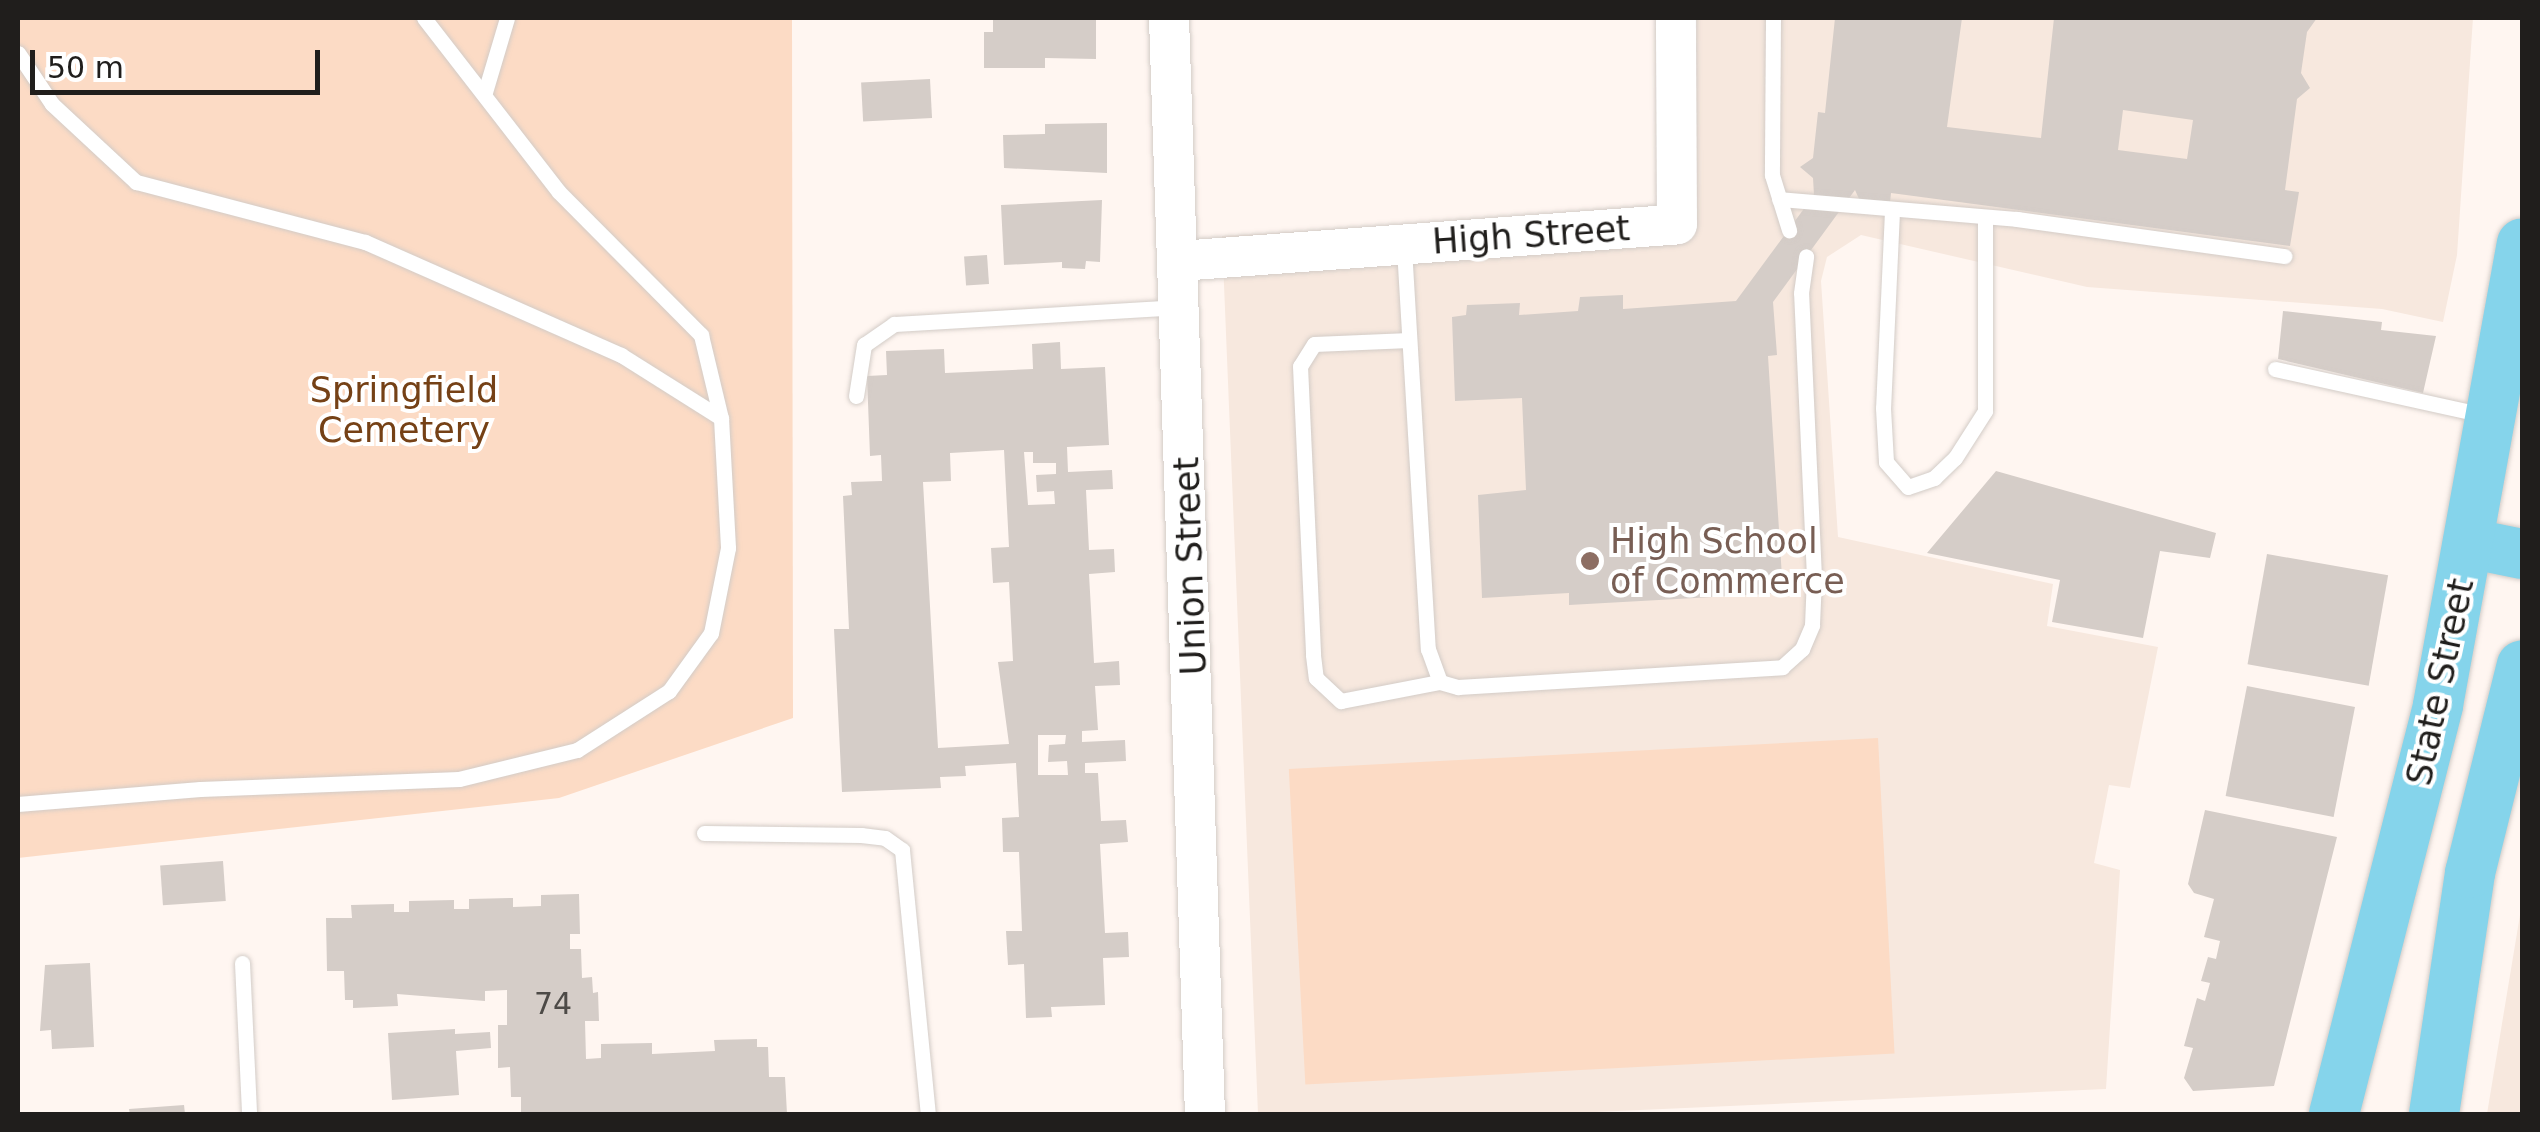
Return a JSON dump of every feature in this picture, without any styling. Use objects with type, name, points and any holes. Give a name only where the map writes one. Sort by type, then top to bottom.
[{"type":"main road","name":"State Street","points":[[2334,1114],[2400,869],[2493,417],[2522,244]]},
{"type":"main road","points":[[2468,543],[2522,554]]},
{"type":"main road","name":"State Street","points":[[2434,1114],[2470,873],[2522,665]]},
{"type":"street","name":"Union Street","points":[[1169,18],[1204,1114]]},
{"type":"street","name":"High Street","points":[[1178,261],[1677,224],[1676,18]]},
{"type":"lane","points":[[18,804],[200,788],[459,779],[576,750],[669,691],[711,632],[728,548],[721,418],[701,334],[559,192],[424,18]]},
{"type":"lane","points":[[484,92],[507,18]]},
{"type":"lane","points":[[1773,18],[1772,176],[1788,230]]},
{"type":"lane","points":[[18,53],[52,104],[136,182],[365,242],[621,355],[721,418]]},
{"type":"lane","points":[[1779,199],[1986,218],[2284,256]]},
{"type":"lane","points":[[1892,212],[1883,408],[1886,462],[1908,487],[1934,478],[1955,458],[1985,411],[1986,218]]},
{"type":"lane","points":[[1403,244],[1428,649],[1440,682]]},
{"type":"lane","points":[[1409,340],[1314,344],[1300,366],[1316,678],[1340,701],[1440,682],[1458,688],[1782,667],[1802,650],[1812,625],[1814,576],[1801,293],[1806,256]]},
{"type":"lane","points":[[856,396],[864,344],[894,324],[1180,306]]},
{"type":"lane","points":[[2274,369],[2493,417]]},
{"type":"lane","points":[[704,833],[861,834],[885,838],[902,850],[928,1114]]},
{"type":"lane","points":[[242,963],[249,1114]]},
{"type":"shaded area","name":"High School of Commerce","points":[[1697,18],[2473,18],[2457,255],[2443,322],[2382,309],[2087,287],[1861,235],[1827,257],[1821,281],[1838,537],[2053,584],[2047,626],[2158,647],[2130,788],[2109,785],[2094,863],[2120,870],[2106,1089],[1551,1114],[1258,1114],[1222,236],[1694,210]]},
{"type":"shaded area","points":[[2522,903],[2522,1114],[2487,1114]]},
{"type":"green space","name":"Springfield Cemetery","points":[[18,18],[792,18],[793,718],[559,798],[18,858]]},
{"type":"green space","points":[[1878,738],[1895,1054],[1305,1084],[1289,769]]},
{"type":"building","points":[[993,18],[1096,18],[1096,59],[1045,58],[1045,68],[984,68],[984,32],[993,32]]},
{"type":"building","points":[[1835,18],[1962,18],[1947,127],[2041,138],[2054,18],[2317,18],[2307,32],[2301,73],[2310,88],[2297,99],[2285,190],[2299,192],[2290,246],[1891,193],[1890,203],[1859,199],[1855,190],[1773,302],[1777,355],[1768,356],[1783,593],[1569,605],[1569,593],[1482,598],[1478,495],[1526,490],[1522,398],[1455,401],[1452,317],[1466,315],[1467,305],[1520,303],[1519,315],[1578,311],[1580,297],[1623,295],[1623,309],[1736,301],[1814,195],[1813,178],[1800,167],[1813,158],[1818,112],[1825,113]],"holes":[[[2123,110],[2193,120],[2187,159],[2118,150]]]},
{"type":"building","points":[[930,79],[932,118],[863,122],[861,83]]},
{"type":"building","points":[[1107,123],[1107,173],[1004,168],[1003,135],[1045,134],[1045,124]]},
{"type":"building","points":[[1102,200],[1100,262],[1086,261],[1085,269],[1062,268],[1062,262],[1004,265],[1001,205]]},
{"type":"building","points":[[987,255],[989,284],[966,286],[964,257]]},
{"type":"building","points":[[2283,311],[2382,322],[2381,330],[2436,336],[2423,393],[2278,359]]},
{"type":"building","points":[[1060,342],[1061,369],[1105,367],[1109,445],[1067,447],[1068,472],[1112,470],[1113,489],[1086,490],[1089,550],[1114,549],[1115,572],[1089,574],[1094,663],[1119,661],[1120,685],[1095,686],[1098,730],[1082,731],[1082,742],[1125,740],[1126,761],[1085,763],[1085,773],[1098,773],[1101,821],[1126,820],[1128,842],[1100,844],[1105,933],[1128,932],[1129,957],[1103,958],[1105,1005],[1051,1007],[1052,1017],[1026,1018],[1024,964],[1008,965],[1006,931],[1022,931],[1019,852],[1003,852],[1002,818],[1019,817],[1016,763],[965,766],[966,776],[940,777],[941,788],[842,792],[834,629],[849,629],[843,496],[852,495],[851,482],[882,481],[881,455],[870,456],[867,376],[887,375],[886,351],[944,349],[945,373],[1033,369],[1032,344]],"holes":[[[1004,450],[1009,547],[991,548],[993,583],[1009,582],[1013,661],[998,662],[1009,744],[938,748],[923,482],[951,481],[950,453]],[[1024,452],[1033,452],[1033,463],[1056,463],[1056,474],[1036,475],[1037,492],[1054,491],[1055,504],[1028,505]],[[1038,735],[1066,735],[1065,744],[1049,745],[1048,762],[1067,761],[1068,775],[1038,775]]]},
{"type":"building","points":[[1996,471],[2216,533],[2210,558],[2160,551],[2143,638],[2052,622],[2060,580],[1927,553]]},
{"type":"building","points":[[2267,554],[2388,575],[2369,686],[2248,664]]},
{"type":"building","points":[[2247,686],[2355,707],[2334,817],[2226,796]]},
{"type":"building","points":[[2205,810],[2337,837],[2274,1086],[2193,1091],[2184,1078],[2193,1048],[2184,1046],[2197,998],[2205,1001],[2210,983],[2201,981],[2208,957],[2216,959],[2220,941],[2204,937],[2214,899],[2194,893],[2188,884]]},
{"type":"building","points":[[223,861],[226,901],[163,905],[160,865]]},
{"type":"building","points":[[579,894],[580,934],[570,934],[570,949],[581,949],[582,978],[592,977],[593,993],[598,992],[599,1021],[585,1021],[586,1059],[601,1058],[601,1044],[652,1043],[652,1054],[715,1051],[714,1040],[757,1039],[757,1047],[768,1047],[769,1077],[785,1077],[787,1114],[521,1114],[521,1097],[511,1097],[510,1067],[498,1068],[498,1025],[507,1025],[507,990],[485,991],[485,1001],[397,994],[398,1006],[353,1008],[353,1000],[345,1000],[344,971],[327,971],[326,918],[352,918],[351,905],[394,904],[394,912],[409,912],[409,901],[454,900],[454,909],[469,909],[469,899],[513,898],[513,907],[541,906],[541,895]]},
{"type":"building","points":[[90,963],[94,1047],[52,1049],[51,1030],[40,1031],[45,965]]},
{"type":"building","points":[[455,1029],[455,1034],[490,1032],[491,1048],[456,1051],[459,1095],[392,1100],[388,1033]]},
{"type":"building","points":[[184,1105],[185,1114],[130,1114],[129,1109]]},
{"type":"place","name":"High School of Commerce","points":[[1590,561]]}]
